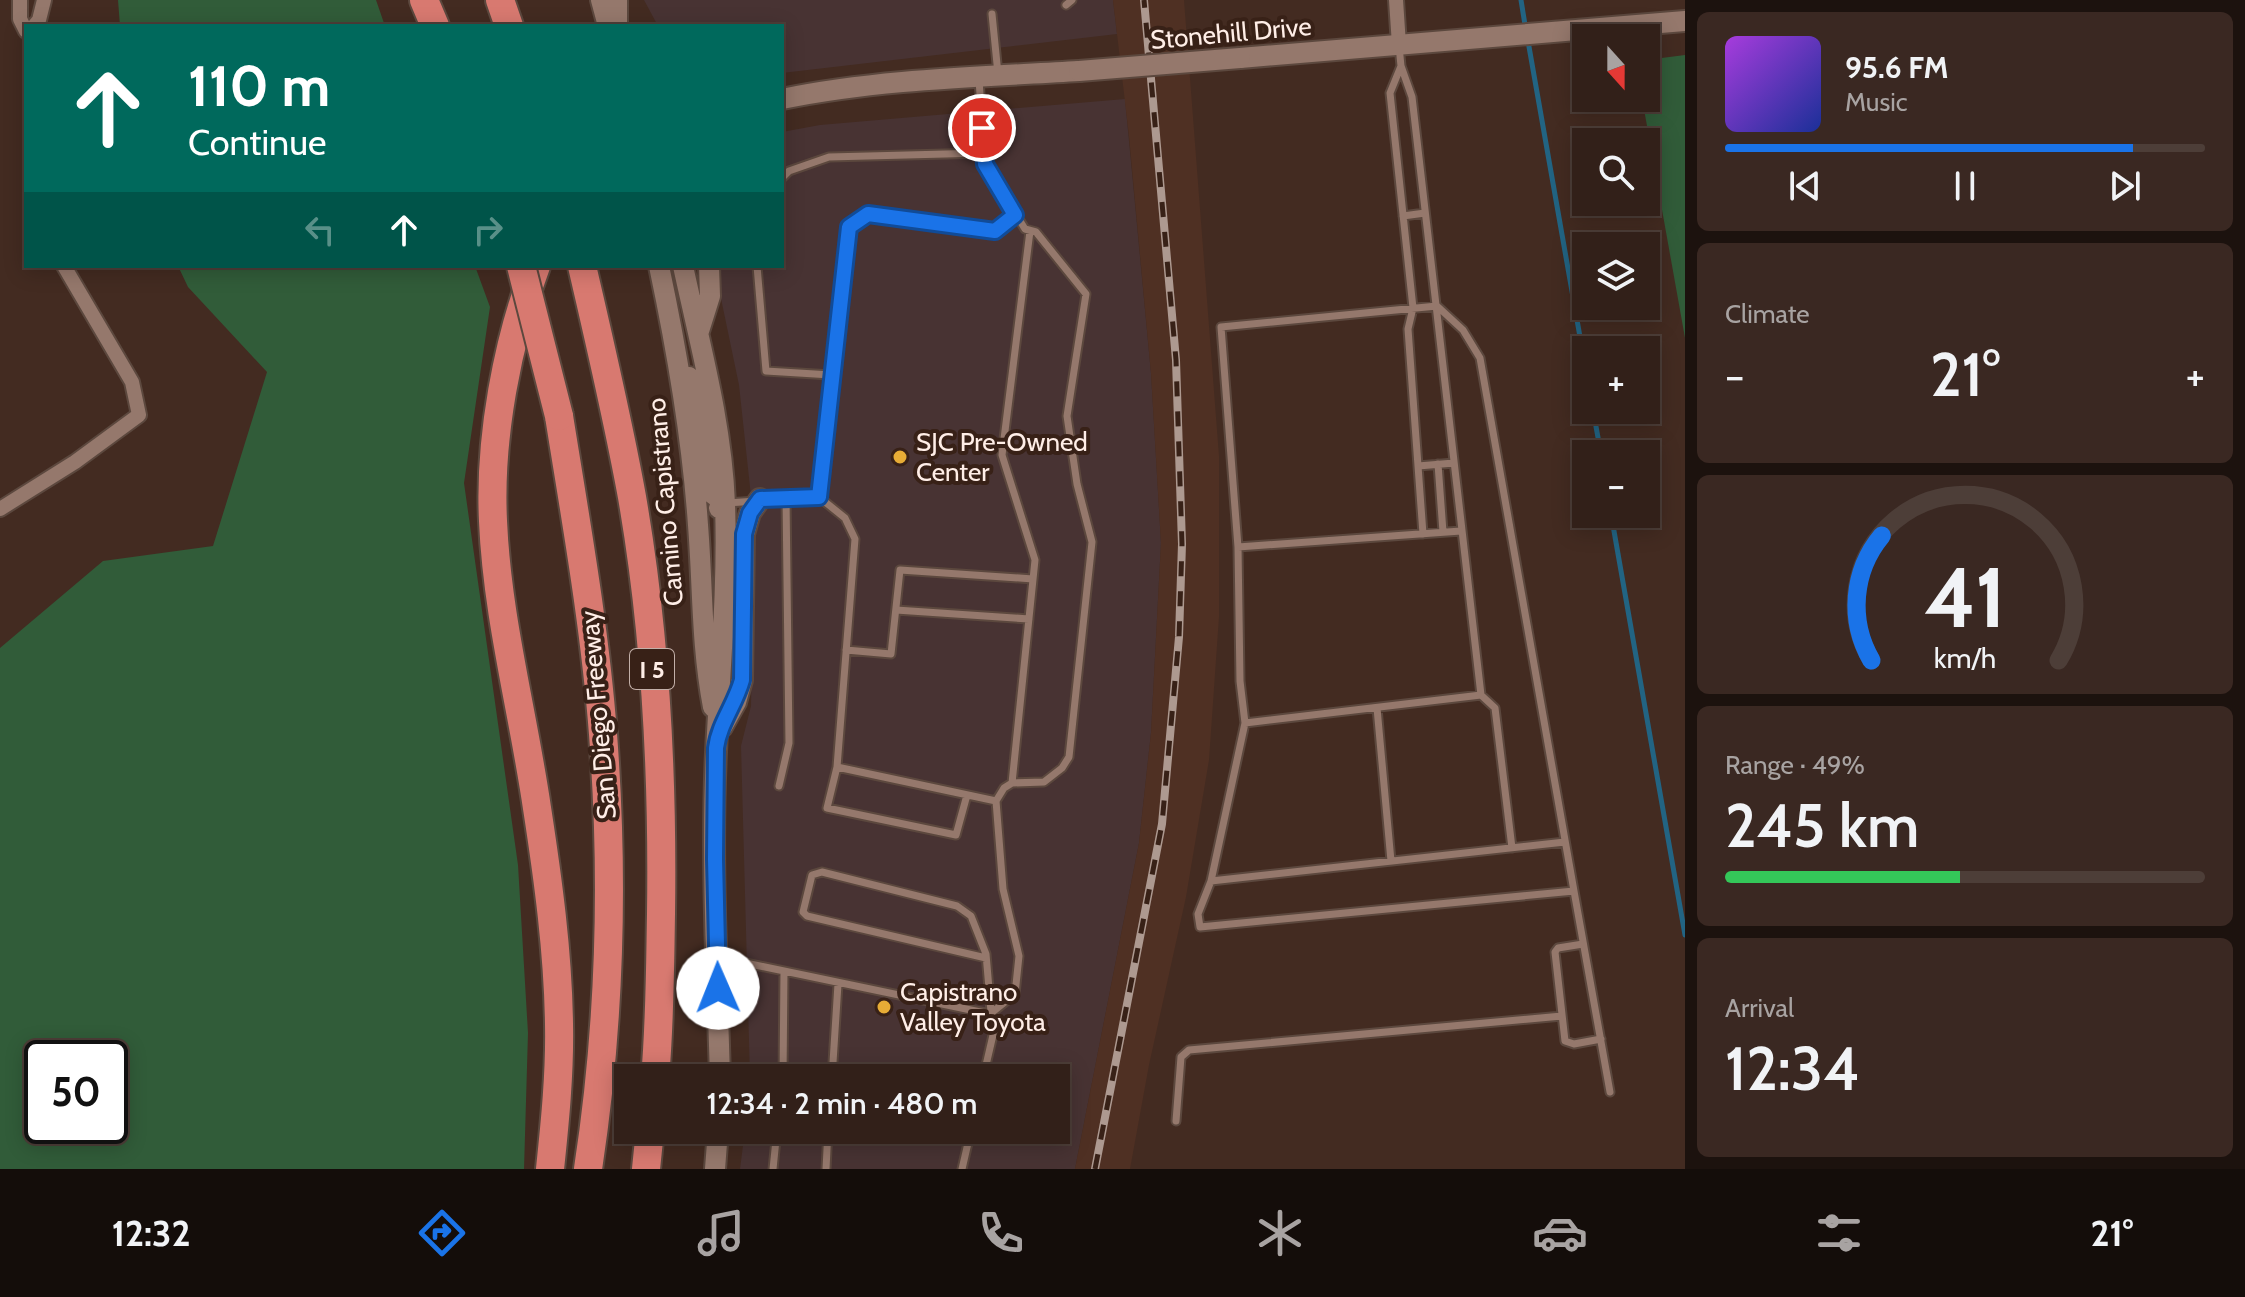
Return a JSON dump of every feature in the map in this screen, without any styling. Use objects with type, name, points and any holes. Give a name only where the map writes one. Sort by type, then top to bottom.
[{"type":"highway","points":[[424,0],[434,24]]},
{"type":"highway","points":[[500,0],[508,24]]},
{"type":"highway","name":"San Diego Freeway","points":[[522,268],[559,416],[587,585],[603,733],[609,856],[607,961],[588,1169]]},
{"type":"highway","points":[[535,268],[520,307],[499,416],[493,457],[493,521],[498,584],[537,808],[551,909],[559,1025],[550,1169]]},
{"type":"highway","name":"San Diego Freeway","points":[[582,268],[610,385],[632,500],[660,745],[660,1019],[656,1064]]},
{"type":"highway","points":[[646,1169],[649,1144]]},
{"type":"main road","points":[[601,0],[607,24]]},
{"type":"main road","points":[[617,0],[617,24]]},
{"type":"main road","name":"Stonehill Drive","points":[[784,99],[817,92],[988,77],[1685,21]]},
{"type":"main road","name":"Camino Capistrano","points":[[659,268],[677,352],[698,525],[701,622],[718,734]]},
{"type":"main road","name":"Camino Capistrano","points":[[683,268],[716,423],[725,503],[715,859],[720,1064]]},
{"type":"main road","points":[[698,335],[710,296],[709,268]]},
{"type":"main road","points":[[677,352],[695,389],[709,491],[725,503],[717,510],[709,526],[707,544],[709,688]]},
{"type":"main road","points":[[718,734],[736,702],[742,680],[744,534],[750,513],[760,499]]},
{"type":"main road","points":[[715,1169],[717,1144]]},
{"type":"street","points":[[20,0],[20,19],[24,27]]},
{"type":"street","points":[[36,24],[44,0]]},
{"type":"street","points":[[1396,0],[1399,45]]},
{"type":"street","points":[[0,509],[75,462],[139,415],[132,382],[65,268]]},
{"type":"lane","points":[[717,957],[990,1014],[1015,994],[1019,956],[1003,889],[996,801],[1004,788],[1012,783],[1044,782],[1062,768],[1069,757],[1092,542],[1077,484],[1067,416],[1086,294],[1036,232],[1025,229],[985,164],[992,14]]},
{"type":"lane","points":[[1399,45],[1401,66],[1412,97],[1481,695],[1495,708],[1512,848]]},
{"type":"lane","points":[[1401,66],[1390,93],[1413,308],[1408,329],[1423,534]]},
{"type":"lane","points":[[784,176],[789,171],[829,157],[984,153]]},
{"type":"lane","points":[[1403,216],[1425,213]]},
{"type":"lane","points":[[819,497],[849,227],[868,214],[877,214],[995,231],[1015,215]]},
{"type":"lane","points":[[1012,783],[1035,560],[1002,455],[1030,231]]},
{"type":"lane","points":[[757,268],[766,371],[831,375]]},
{"type":"lane","points":[[1574,891],[1200,927],[1198,914],[1211,881],[1245,723],[1240,681],[1238,547],[1221,327],[1437,306],[1463,330],[1480,358],[1610,1092]]},
{"type":"lane","points":[[1418,466],[1454,463]]},
{"type":"lane","points":[[1438,464],[1443,532]]},
{"type":"lane","points":[[779,786],[789,743],[786,497]]},
{"type":"lane","points":[[725,503],[819,497],[845,518],[855,539],[837,767],[827,808],[956,835],[967,795]]},
{"type":"lane","points":[[1238,547],[1461,531]]},
{"type":"lane","points":[[846,650],[891,654],[900,570],[1033,579]]},
{"type":"lane","points":[[896,610],[1029,619]]},
{"type":"lane","points":[[1245,723],[1481,695]]},
{"type":"lane","points":[[1377,708],[1391,861]]},
{"type":"lane","points":[[837,767],[996,801]]},
{"type":"lane","points":[[1211,881],[1565,842]]},
{"type":"lane","points":[[986,958],[807,916],[803,912],[812,875],[822,872],[957,906],[971,916],[986,958],[993,1035],[986,1064]]},
{"type":"lane","points":[[1583,944],[1558,948],[1555,952],[1565,1041],[1601,1039]]},
{"type":"lane","points":[[783,1064],[784,971]]},
{"type":"lane","points":[[833,1064],[838,984]]},
{"type":"lane","points":[[1176,1121],[1181,1057],[1189,1050],[1562,1016]]},
{"type":"lane","points":[[773,1169],[776,1144]]},
{"type":"lane","points":[[826,1169],[827,1144]]},
{"type":"lane","points":[[962,1169],[968,1144]]},
{"type":"shaded area","points":[[644,0],[1113,0],[1117,34],[784,73],[784,24],[657,24]]},
{"type":"shaded area","points":[[1113,0],[1184,0],[1219,456],[1219,617],[1209,760],[1186,897],[1130,1169],[1075,1169],[1139,843],[1151,733],[1161,543],[1151,373]]},
{"type":"shaded area","points":[[1125,99],[1151,373],[1161,543],[1151,733],[1139,843],[1075,1169],[740,1169],[743,1144],[1070,1144],[1070,1064],[750,1064],[741,746],[751,706],[754,524],[739,385],[718,284],[719,268],[784,268],[784,132],[820,125]]},
{"type":"green space","points":[[118,0],[376,0],[384,24],[120,24]]},
{"type":"green space","points":[[1685,55],[1685,338],[1660,198],[1660,128],[1647,128],[1645,112],[1660,112],[1660,58]]},
{"type":"green space","points":[[179,268],[476,268],[490,307],[464,483],[518,865],[528,1033],[524,1169],[0,1169],[0,648],[103,561],[213,546],[267,372],[188,287]]},
{"type":"waterway","points":[[1521,0],[1526,31]]},
{"type":"waterway","points":[[1528,41],[1580,336]]},
{"type":"waterway","points":[[1596,424],[1598,440]]},
{"type":"waterway","points":[[1613,528],[1685,935]]},
{"type":"railway","points":[[1095,1169],[1162,824],[1179,637],[1182,544],[1176,360],[1144,0]]},
{"type":"place","name":"SJC Pre-Owned Center","points":[[900,457]]},
{"type":"place","name":"Capistrano Valley Toyota","points":[[884,1007]]},
{"type":"route","points":[[718,988],[716,748],[718,734],[736,702],[742,680],[742,573],[744,534],[750,513],[760,499],[819,497],[849,227],[868,214],[995,231],[1015,215],[985,164],[982,128]]}]
